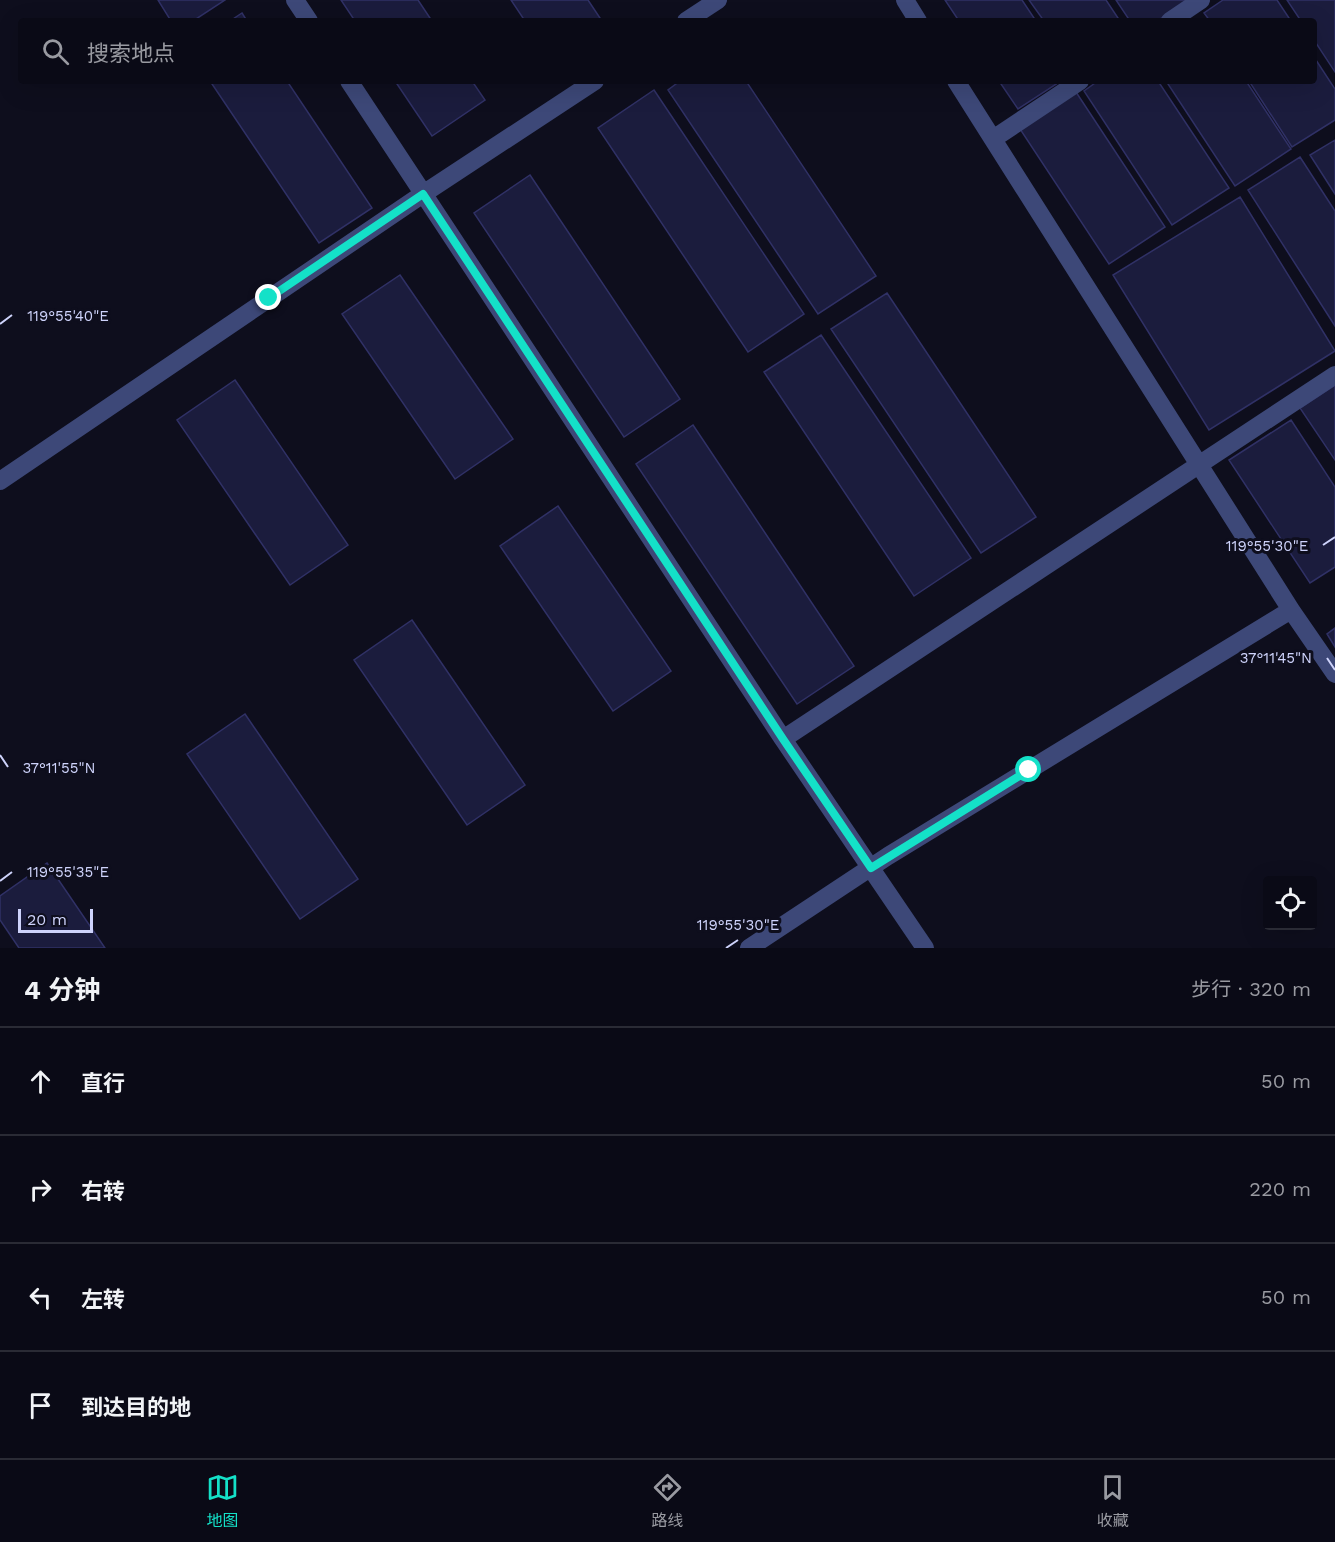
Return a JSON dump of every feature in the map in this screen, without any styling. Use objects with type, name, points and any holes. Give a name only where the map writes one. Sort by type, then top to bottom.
[{"type":"street","points":[[295,0],[307,18]]},
{"type":"street","points":[[691,18],[718,0]]},
{"type":"street","points":[[905,0],[916,18]]},
{"type":"street","points":[[1174,18],[1201,0]]},
{"type":"street","points":[[351,84],[783,739],[925,948]]},
{"type":"street","points":[[0,482],[423,194],[590,84]]},
{"type":"street","points":[[958,84],[1291,610],[1335,674]]},
{"type":"street","points":[[993,139],[1076,84]]},
{"type":"street","points":[[783,739],[1335,375]]},
{"type":"street","points":[[749,948],[871,868],[1291,610]]},
{"type":"building","points":[[158,0],[225,0],[198,18],[169,18]]},
{"type":"building","points":[[341,0],[418,0],[430,18],[353,18]]},
{"type":"building","points":[[511,0],[588,0],[600,18],[523,18]]},
{"type":"building","points":[[945,0],[1022,0],[1034,18],[957,18]]},
{"type":"building","points":[[1029,0],[1106,0],[1118,18],[1042,18]]},
{"type":"building","points":[[1116,0],[1188,0],[1161,18],[1128,18]]},
{"type":"building","points":[[1223,0],[1277,0],[1289,18],[1208,18],[1204,13]]},
{"type":"building","points":[[1287,0],[1335,0],[1335,72],[1317,45],[1317,18],[1299,18]]},
{"type":"building","points":[[242,13],[245,18],[234,18]]},
{"type":"building","points":[[1317,62],[1335,89],[1335,120],[1292,147],[1251,84],[1317,84]]},
{"type":"building","points":[[212,84],[289,84],[372,208],[319,243]]},
{"type":"building","points":[[397,84],[474,84],[485,100],[432,136]]},
{"type":"building","points":[[676,84],[748,84],[876,276],[818,314],[668,90]]},
{"type":"building","points":[[1001,84],[1056,84],[1018,109]]},
{"type":"building","points":[[1094,84],[1160,84],[1229,188],[1172,225],[1084,91]]},
{"type":"building","points":[[1168,84],[1248,84],[1291,149],[1235,186]]},
{"type":"building","points":[[654,90],[804,314],[748,352],[598,128]]},
{"type":"building","points":[[1076,92],[1165,227],[1109,264],[1020,129]]},
{"type":"building","points":[[1335,140],[1335,194],[1310,155]]},
{"type":"building","points":[[1300,157],[1335,211],[1335,326],[1248,190]]},
{"type":"building","points":[[530,175],[680,399],[624,437],[474,213]]},
{"type":"building","points":[[1240,197],[1335,351],[1209,430],[1113,275]]},
{"type":"building","points":[[400,275],[513,439],[455,479],[342,314]]},
{"type":"building","points":[[887,293],[1036,517],[981,553],[831,329]]},
{"type":"building","points":[[821,335],[971,558],[914,596],[764,372]]},
{"type":"building","points":[[235,380],[348,545],[290,585],[177,420]]},
{"type":"building","points":[[1335,385],[1335,460],[1300,408]]},
{"type":"building","points":[[1291,420],[1335,487],[1335,567],[1310,583],[1229,460]]},
{"type":"building","points":[[693,425],[854,666],[797,704],[636,464]]},
{"type":"building","points":[[558,506],[671,671],[613,711],[500,546]]},
{"type":"building","points":[[412,620],[525,785],[467,825],[354,660]]},
{"type":"building","points":[[1335,628],[1335,647],[1327,634]]},
{"type":"building","points":[[245,714],[358,879],[300,919],[187,754]]},
{"type":"building","points":[[47,863],[105,948],[19,948],[0,920],[0,896]]},
{"type":"route","points":[[269,298],[423,194],[783,739],[871,868],[1029,770]]}]
